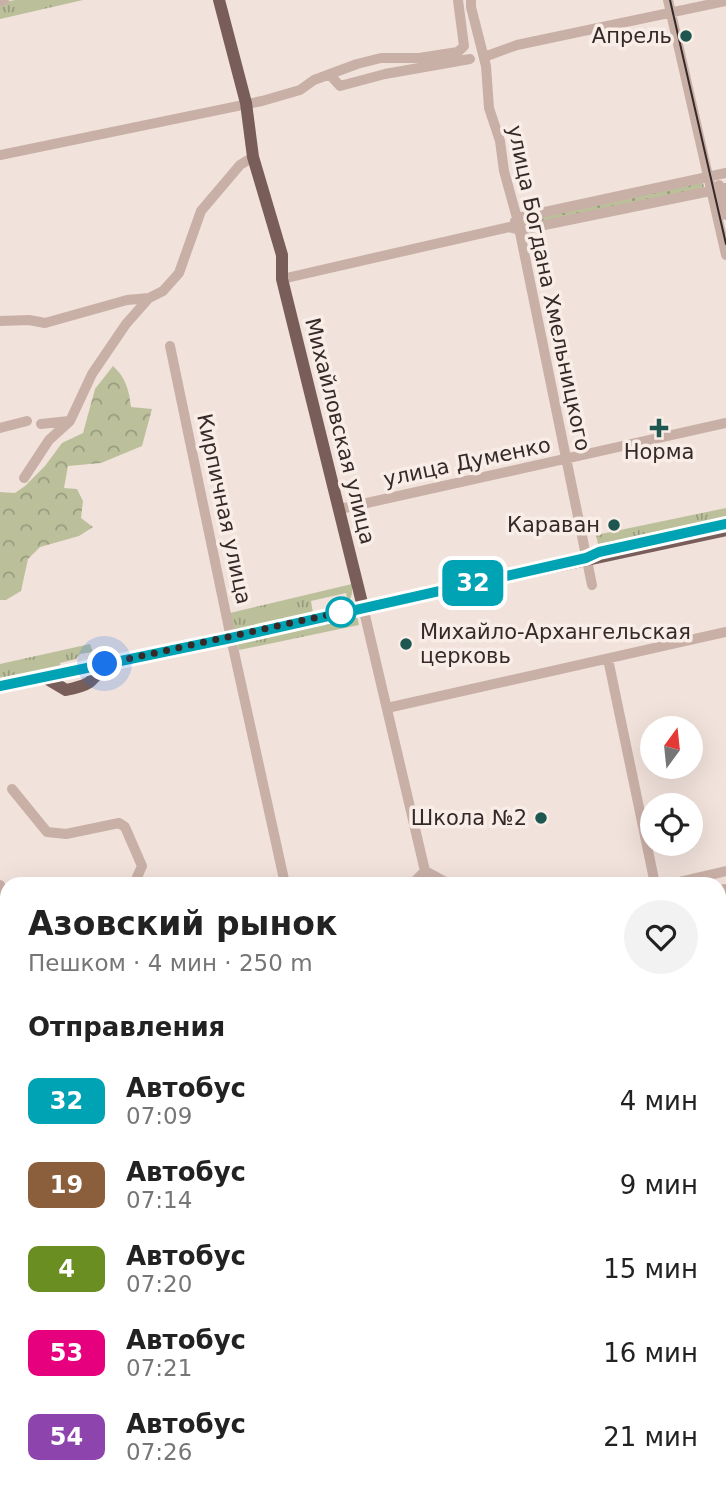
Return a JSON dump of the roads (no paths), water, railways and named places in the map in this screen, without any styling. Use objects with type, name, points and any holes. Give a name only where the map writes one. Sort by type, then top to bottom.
[{"type":"main road","name":"Михайловская улица","points":[[219,0],[246,103],[253,157],[282,255],[282,279],[363,607]]},
{"type":"main road","points":[[586,558],[610,550],[726,524]]},
{"type":"main road","points":[[0,686],[726,530]]},
{"type":"main road","points":[[44,677],[66,690],[81,687],[95,680],[105,664]]},
{"type":"street","points":[[0,155],[300,90],[314,80],[382,58],[419,58],[462,50],[462,20],[458,0]]},
{"type":"street","name":"улица Богдана Хмельницкого","points":[[471,0],[484,57],[489,108],[500,141],[504,171],[517,218]]},
{"type":"street","points":[[668,0],[717,175],[726,255]]},
{"type":"street","points":[[484,57],[517,46],[726,1]]},
{"type":"street","points":[[330,75],[340,86],[385,74],[470,59]]},
{"type":"street","points":[[24,478],[49,440],[70,421],[92,374],[126,324],[179,273],[201,211],[240,165],[253,157]]},
{"type":"street","points":[[515,228],[517,218],[717,175]]},
{"type":"street","points":[[719,190],[726,215]]},
{"type":"street","points":[[282,279],[515,228],[719,190]]},
{"type":"street","name":"улица Богдана Хмельницкого","points":[[515,228],[592,585]]},
{"type":"street","points":[[0,321],[29,320],[44,323],[127,300],[147,301]]},
{"type":"street","name":"Кирпичная улица","points":[[170,346],[283,877]]},
{"type":"street","points":[[0,428],[27,421]]},
{"type":"street","points":[[41,424],[70,421]]},
{"type":"street","name":"улица Думенко","points":[[340,509],[726,423]]},
{"type":"street","name":"Михайловская улица","points":[[363,607],[425,871]]},
{"type":"street","points":[[387,708],[726,632]]},
{"type":"street","points":[[608,659],[654,877]]},
{"type":"street","points":[[12,789],[47,832],[66,834],[119,823],[125,827],[142,866],[138,877]]},
{"type":"street","points":[[419,877],[425,871],[436,877]]},
{"type":"street","points":[[700,877],[726,871]]},
{"type":"tram line","points":[[670,0],[726,244]]},
{"type":"place","name":"Апрель","points":[[686,36]]},
{"type":"place","name":"Норма","points":[[659,428]]},
{"type":"place","name":"Караван","points":[[614,525]]},
{"type":"place","name":"Михайло-Архангельская церковь","points":[[406,644]]},
{"type":"place","name":"Школа №2","points":[[541,818]]}]
